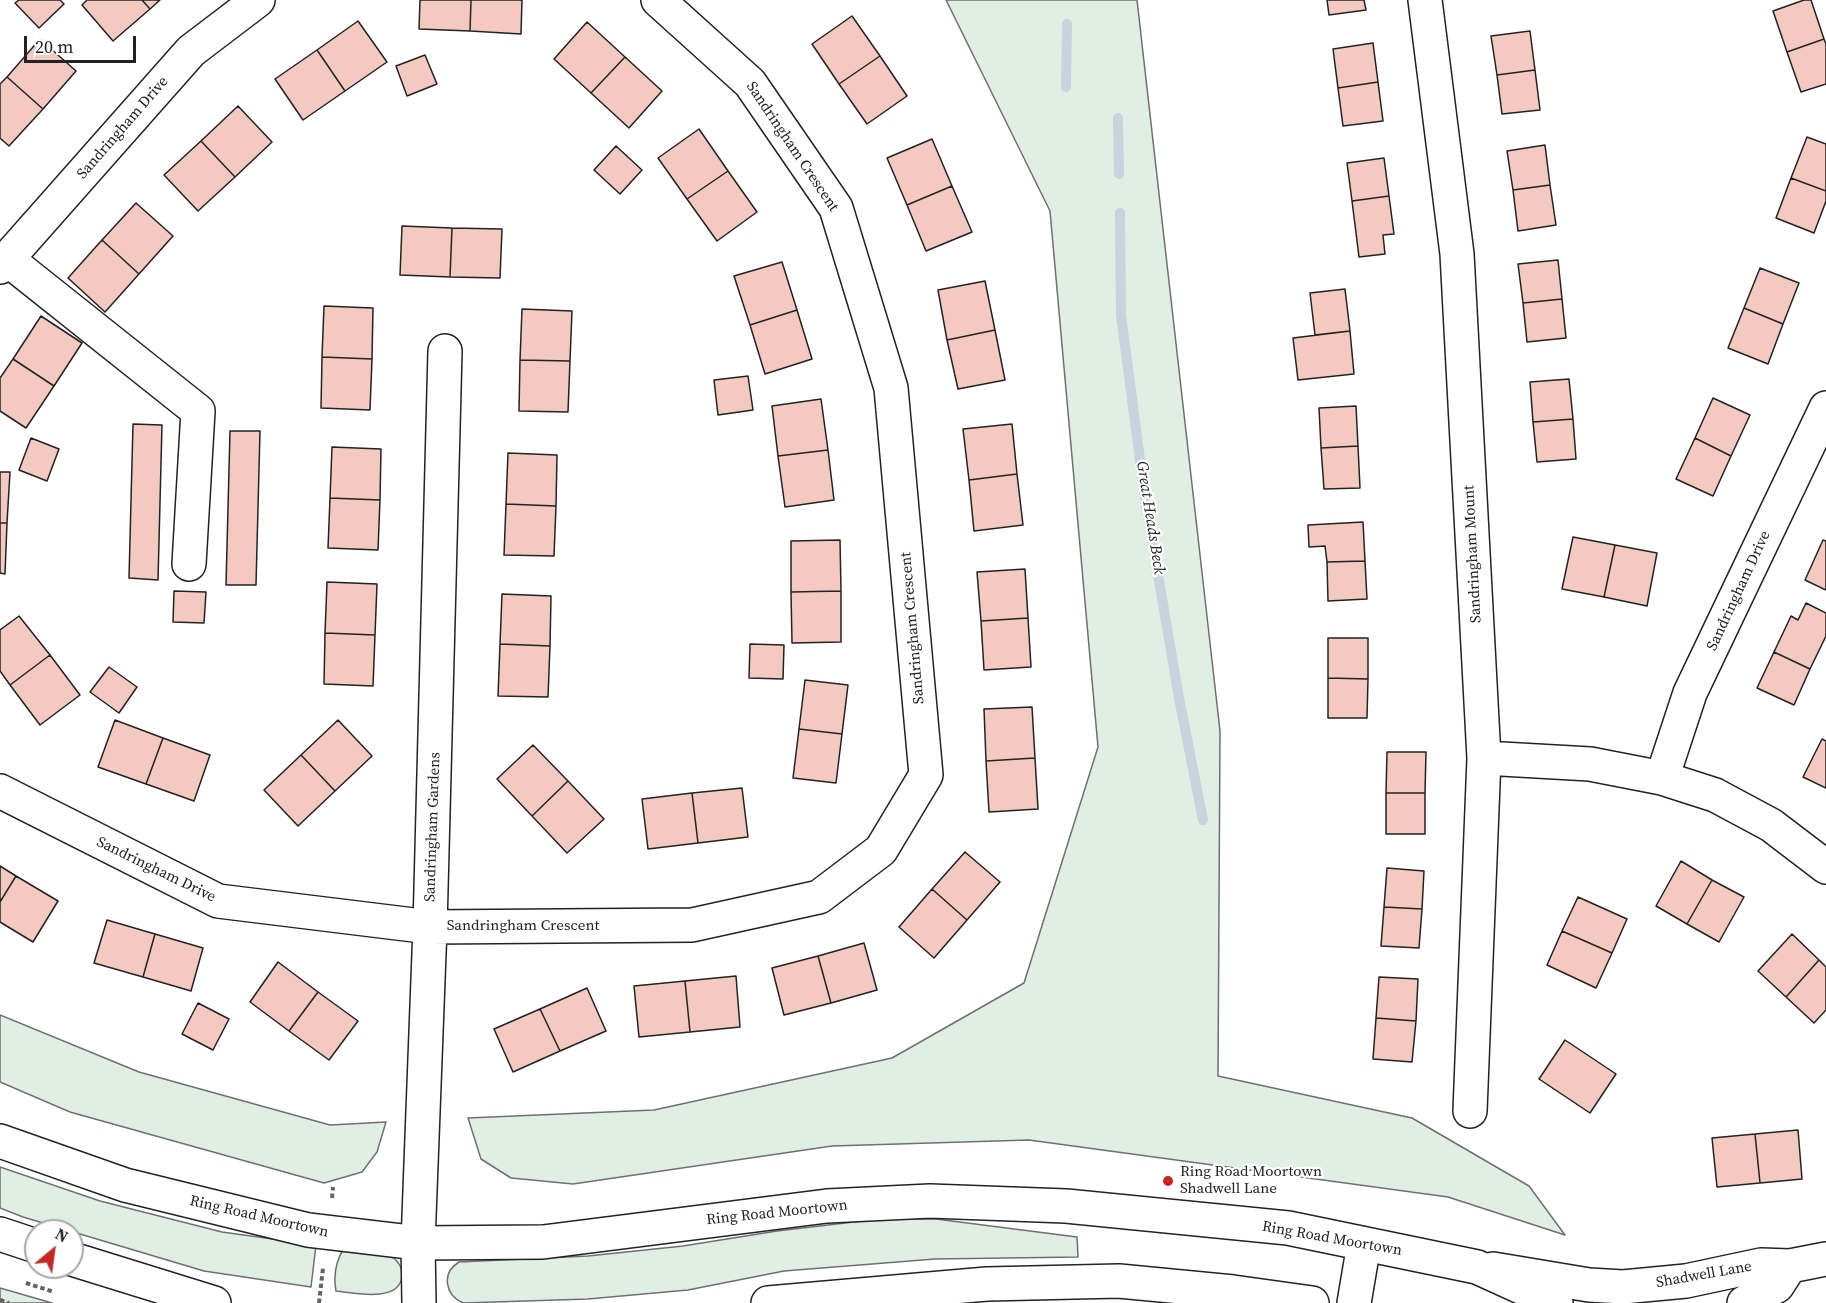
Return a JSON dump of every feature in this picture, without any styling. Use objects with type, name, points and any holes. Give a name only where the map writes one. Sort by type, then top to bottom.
[{"type":"main road","name":"Sandringham Drive","points":[[4,263],[191,51],[258,0]]},
{"type":"main road","name":"Sandringham Crescent","points":[[430,927],[692,925],[819,897],[881,850],[926,776],[891,388],[836,208],[750,83],[658,0]]},
{"type":"main road","name":"Sandringham Mount","points":[[1425,0],[1457,254],[1484,758],[1470,1111]]},
{"type":"main road","points":[[4,263],[198,411],[189,564]]},
{"type":"main road","name":"Sandringham Gardens","points":[[419,1303],[417,1243],[430,927],[445,351]]},
{"type":"main road","name":"Sandringham Drive","points":[[1662,778],[1690,693],[1826,408]]},
{"type":"main road","points":[[1484,758],[1590,764],[1662,778],[1715,795],[1771,825],[1826,867]]},
{"type":"main road","name":"Sandringham Drive","points":[[0,791],[218,901],[430,927]]},
{"type":"main road","name":"Ring Road Moortown","points":[[0,1141],[125,1185],[285,1225],[308,1230],[417,1243],[543,1242],[827,1206],[930,1201],[1066,1206],[1288,1228],[1477,1267],[1556,1303]]},
{"type":"main road","points":[[0,1234],[24,1242]]},
{"type":"main road","points":[[1354,1303],[1364,1244]]},
{"type":"main road","points":[[1781,1303],[1812,1262]]},
{"type":"main road","name":"Shadwell Lane","points":[[1477,1267],[1589,1285],[1623,1287],[1686,1281],[1761,1265],[1812,1262]]},
{"type":"main road","name":"Shadwell Lane","points":[[1744,1303],[1777,1286],[1812,1262]]},
{"type":"main road","points":[[84,1263],[213,1303]]},
{"type":"main road","points":[[768,1303],[987,1284],[1119,1281],[1233,1292],[1312,1303]]},
{"type":"path","points":[[319,1303],[324,1260]]},
{"type":"path","points":[[22,1282],[55,1292]]},
{"type":"path","points":[[0,1300],[9,1303]]},
{"type":"green space","points":[[946,0],[1137,0],[1220,731],[1218,1076],[1412,1118],[1529,1186],[1565,1235],[1448,1197],[1029,1140],[832,1146],[573,1184],[511,1178],[481,1159],[468,1118],[654,1110],[892,1058],[1024,983],[1098,747],[1050,211]]},
{"type":"green space","points":[[0,1015],[139,1072],[330,1125],[386,1122],[377,1152],[362,1172],[324,1183],[70,1112],[0,1082]]},
{"type":"green space","points":[[0,1167],[100,1201],[222,1232],[316,1245],[311,1287],[204,1271],[84,1235],[84,1219],[30,1219],[0,1208]]},
{"type":"green space","points":[[879,1219],[936,1219],[1077,1237],[1078,1257],[935,1259],[784,1271],[688,1290],[588,1299],[463,1303],[452,1295],[448,1284],[449,1272],[459,1262],[588,1256],[683,1246],[777,1231]]},
{"type":"green space","points":[[344,1248],[391,1256],[402,1270],[399,1284],[393,1290],[385,1293],[364,1294],[336,1291],[336,1268]]},
{"type":"green space","points":[[0,1288],[52,1303],[0,1303]]},
{"type":"building","points":[[19,0],[60,0],[64,4],[39,28],[15,3]]},
{"type":"building","points":[[87,0],[142,0],[150,9],[113,41],[82,5]]},
{"type":"building","points":[[142,0],[160,0],[150,9]]},
{"type":"building","points":[[420,0],[471,0],[470,31],[419,29]]},
{"type":"building","points":[[471,0],[522,0],[521,34],[470,31]]},
{"type":"building","points":[[1327,0],[1364,0],[1366,10],[1329,15]]},
{"type":"building","points":[[1804,0],[1811,0],[1824,39],[1787,52],[1773,11]]},
{"type":"building","points":[[852,16],[880,56],[839,84],[812,44]]},
{"type":"building","points":[[358,21],[387,62],[345,91],[317,50]]},
{"type":"building","points":[[587,22],[625,57],[591,93],[554,59]]},
{"type":"building","points":[[1530,31],[1535,70],[1497,75],[1491,36]]},
{"type":"building","points":[[40,39],[76,71],[43,109],[7,77]]},
{"type":"building","points":[[1824,39],[1826,84],[1801,92],[1787,52]]},
{"type":"building","points":[[1373,43],[1378,82],[1338,88],[1333,49]]},
{"type":"building","points":[[317,50],[345,91],[303,120],[275,79]]},
{"type":"building","points":[[425,55],[437,84],[407,96],[396,66]]},
{"type":"building","points":[[880,56],[907,96],[867,124],[839,84]]},
{"type":"building","points":[[625,57],[662,91],[629,128],[591,93]]},
{"type":"building","points":[[1535,70],[1540,110],[1502,114],[1497,75]]},
{"type":"building","points":[[7,77],[43,109],[9,146],[0,138],[0,84]]},
{"type":"building","points":[[1378,82],[1383,121],[1343,126],[1338,88]]},
{"type":"building","points":[[238,106],[272,142],[235,177],[201,141]]},
{"type":"building","points":[[699,129],[728,171],[687,199],[658,158]]},
{"type":"building","points":[[1807,137],[1826,144],[1826,191],[1791,178]]},
{"type":"building","points":[[932,139],[952,186],[907,205],[887,158]]},
{"type":"building","points":[[201,141],[235,177],[198,211],[164,175]]},
{"type":"building","points":[[1545,145],[1550,185],[1513,190],[1507,151]]},
{"type":"building","points":[[616,146],[642,170],[620,194],[594,170]]},
{"type":"building","points":[[1384,158],[1389,196],[1352,201],[1347,163]]},
{"type":"building","points":[[728,171],[757,212],[717,241],[687,199]]},
{"type":"building","points":[[1791,178],[1826,191],[1826,201],[1814,233],[1776,218]]},
{"type":"building","points":[[1550,185],[1556,225],[1518,231],[1513,190]]},
{"type":"building","points":[[952,186],[972,232],[926,251],[907,205]]},
{"type":"building","points":[[1389,196],[1394,234],[1383,235],[1385,254],[1359,257],[1352,201]]},
{"type":"building","points":[[136,203],[173,236],[139,274],[102,240]]},
{"type":"building","points":[[402,226],[452,228],[450,277],[400,275]]},
{"type":"building","points":[[452,228],[502,229],[500,278],[450,277]]},
{"type":"building","points":[[102,240],[139,274],[105,312],[68,278]]},
{"type":"building","points":[[1558,260],[1562,299],[1523,303],[1518,264]]},
{"type":"building","points":[[782,262],[797,310],[750,325],[734,276]]},
{"type":"building","points":[[1760,268],[1799,283],[1783,324],[1744,308]]},
{"type":"building","points":[[985,281],[995,330],[947,340],[938,290]]},
{"type":"building","points":[[1345,289],[1350,331],[1315,335],[1310,293]]},
{"type":"building","points":[[1562,299],[1566,338],[1527,342],[1523,303]]},
{"type":"building","points":[[324,306],[373,308],[372,359],[322,357]]},
{"type":"building","points":[[1744,308],[1783,324],[1768,364],[1728,348]]},
{"type":"building","points":[[522,309],[572,311],[570,361],[520,360]]},
{"type":"building","points":[[797,310],[812,359],[765,374],[750,325]]},
{"type":"building","points":[[41,316],[82,343],[54,386],[13,359]]},
{"type":"building","points":[[995,330],[1005,380],[958,389],[947,340]]},
{"type":"building","points":[[1350,331],[1354,374],[1298,380],[1293,338]]},
{"type":"building","points":[[322,357],[372,359],[370,410],[321,408]]},
{"type":"building","points":[[13,359],[54,386],[26,428],[0,411],[0,378]]},
{"type":"building","points":[[520,360],[570,361],[568,412],[519,411]]},
{"type":"building","points":[[748,376],[753,410],[718,415],[714,380]]},
{"type":"building","points":[[1569,379],[1573,419],[1533,422],[1530,382]]},
{"type":"building","points":[[1713,398],[1750,415],[1731,456],[1695,438]]},
{"type":"building","points":[[821,399],[828,450],[778,456],[772,406]]},
{"type":"building","points":[[1356,406],[1358,446],[1321,448],[1319,408]]},
{"type":"building","points":[[1573,419],[1576,459],[1537,462],[1533,422]]},
{"type":"building","points":[[133,424],[162,425],[158,580],[129,578]]},
{"type":"building","points":[[1012,424],[1017,474],[969,480],[963,429]]},
{"type":"building","points":[[230,431],[260,431],[256,585],[226,585]]},
{"type":"building","points":[[31,438],[59,449],[47,481],[19,470]]},
{"type":"building","points":[[1695,438],[1731,456],[1713,496],[1676,479]]},
{"type":"building","points":[[1358,446],[1360,488],[1324,489],[1321,448]]},
{"type":"building","points":[[332,447],[381,449],[380,500],[330,498]]},
{"type":"building","points":[[828,450],[834,500],[785,507],[778,456]]},
{"type":"building","points":[[508,453],[557,455],[556,506],[506,504]]},
{"type":"building","points":[[0,472],[10,472],[7,523],[0,523]]},
{"type":"building","points":[[1017,474],[1023,525],[974,531],[969,480]]},
{"type":"building","points":[[330,498],[380,500],[378,550],[328,548]]},
{"type":"building","points":[[506,504],[556,506],[554,556],[504,555]]},
{"type":"building","points":[[1363,522],[1365,561],[1327,562],[1325,546],[1309,547],[1308,525]]},
{"type":"building","points":[[0,523],[7,523],[5,574],[0,573]]},
{"type":"building","points":[[1573,537],[1615,545],[1604,597],[1562,589]]},
{"type":"building","points":[[840,540],[841,591],[791,592],[791,541]]},
{"type":"building","points":[[1823,540],[1826,541],[1826,590],[1805,580]]},
{"type":"building","points":[[1615,545],[1657,553],[1647,606],[1604,597]]},
{"type":"building","points":[[1365,561],[1367,599],[1328,601],[1327,562]]},
{"type":"building","points":[[1025,569],[1028,618],[981,621],[977,572]]},
{"type":"building","points":[[327,582],[377,584],[375,635],[325,633]]},
{"type":"building","points":[[174,591],[206,592],[204,623],[173,622]]},
{"type":"building","points":[[841,591],[841,642],[792,643],[791,592]]},
{"type":"building","points":[[502,594],[551,596],[550,646],[500,644]]},
{"type":"building","points":[[1806,603],[1826,613],[1826,636],[1810,669],[1774,652],[1791,616],[1798,620]]},
{"type":"building","points":[[19,616],[50,655],[10,685],[0,671],[0,630]]},
{"type":"building","points":[[1028,618],[1031,667],[984,670],[981,621]]},
{"type":"building","points":[[325,633],[375,635],[373,686],[324,684]]},
{"type":"building","points":[[1328,638],[1368,638],[1368,679],[1328,678]]},
{"type":"building","points":[[500,644],[550,646],[548,697],[498,696]]},
{"type":"building","points":[[750,644],[784,645],[783,679],[749,678]]},
{"type":"building","points":[[1774,652],[1810,669],[1794,705],[1757,688]]},
{"type":"building","points":[[50,655],[80,695],[40,725],[10,685]]},
{"type":"building","points":[[109,667],[137,687],[119,713],[90,692]]},
{"type":"building","points":[[1328,678],[1368,679],[1367,718],[1328,718]]},
{"type":"building","points":[[805,680],[848,685],[842,734],[799,729]]},
{"type":"building","points":[[1032,707],[1035,758],[986,761],[984,709]]},
{"type":"building","points":[[115,720],[163,738],[146,784],[98,767]]},
{"type":"building","points":[[338,720],[372,756],[335,791],[301,755]]},
{"type":"building","points":[[799,729],[842,734],[836,783],[793,778]]},
{"type":"building","points":[[163,738],[210,755],[194,801],[146,784]]},
{"type":"building","points":[[1822,739],[1826,741],[1826,788],[1803,777]]},
{"type":"building","points":[[533,745],[568,781],[532,816],[497,779]]},
{"type":"building","points":[[1387,752],[1426,752],[1425,793],[1386,793]]},
{"type":"building","points":[[301,755],[335,791],[298,826],[264,790]]},
{"type":"building","points":[[1035,758],[1038,809],[989,812],[986,761]]},
{"type":"building","points":[[568,781],[604,819],[567,853],[532,816]]},
{"type":"building","points":[[742,788],[748,837],[698,843],[692,793]]},
{"type":"building","points":[[692,793],[698,843],[648,849],[642,799]]},
{"type":"building","points":[[1386,793],[1425,793],[1425,834],[1386,834]]},
{"type":"building","points":[[965,852],[1000,882],[967,920],[932,889]]},
{"type":"building","points":[[1681,861],[1712,880],[1687,924],[1656,906]]},
{"type":"building","points":[[0,866],[16,876],[0,902]]},
{"type":"building","points":[[1387,868],[1424,871],[1422,909],[1384,907]]},
{"type":"building","points":[[16,876],[58,901],[33,942],[0,922],[0,902]]},
{"type":"building","points":[[1712,880],[1744,897],[1719,942],[1687,924]]},
{"type":"building","points":[[932,889],[967,920],[934,958],[899,927]]},
{"type":"building","points":[[1578,897],[1627,919],[1612,953],[1562,931]]},
{"type":"building","points":[[1384,907],[1422,909],[1419,948],[1381,946]]},
{"type":"building","points":[[107,920],[155,934],[143,977],[94,963]]},
{"type":"building","points":[[1562,931],[1612,953],[1596,988],[1547,965]]},
{"type":"building","points":[[155,934],[203,948],[191,991],[143,977]]},
{"type":"building","points":[[1792,934],[1819,960],[1786,997],[1758,971]]},
{"type":"building","points":[[864,943],[877,990],[831,1003],[818,956]]},
{"type":"building","points":[[818,956],[831,1003],[784,1015],[772,968]]},
{"type":"building","points":[[1819,960],[1826,967],[1826,1010],[1814,1023],[1786,997]]},
{"type":"building","points":[[278,962],[318,992],[289,1031],[250,1002]]},
{"type":"building","points":[[736,976],[740,1027],[690,1032],[685,981]]},
{"type":"building","points":[[1379,977],[1418,979],[1416,1021],[1376,1018]]},
{"type":"building","points":[[685,981],[690,1032],[639,1037],[634,986]]},
{"type":"building","points":[[587,988],[606,1031],[560,1051],[540,1009]]},
{"type":"building","points":[[318,992],[358,1021],[329,1060],[289,1031]]},
{"type":"building","points":[[198,1003],[229,1019],[213,1050],[182,1034]]},
{"type":"building","points":[[540,1009],[560,1051],[513,1072],[494,1029]]},
{"type":"building","points":[[1376,1018],[1416,1021],[1412,1062],[1373,1059]]},
{"type":"building","points":[[1565,1040],[1616,1074],[1590,1113],[1539,1079]]},
{"type":"building","points":[[1798,1130],[1802,1179],[1760,1183],[1755,1134]]},
{"type":"building","points":[[1755,1134],[1760,1183],[1717,1187],[1712,1138]]},
{"type":"waterway","name":"Great Heads Beck","points":[[1066,87],[1067,24]]},
{"type":"waterway","name":"Great Heads Beck","points":[[1118,118],[1119,174]]},
{"type":"waterway","name":"Great Heads Beck","points":[[1120,213],[1121,315],[1145,498],[1179,698],[1203,820]]},
{"type":"place","name":"Ring Road Moortown Shadwell Lane","points":[[1168,1181]]}]
